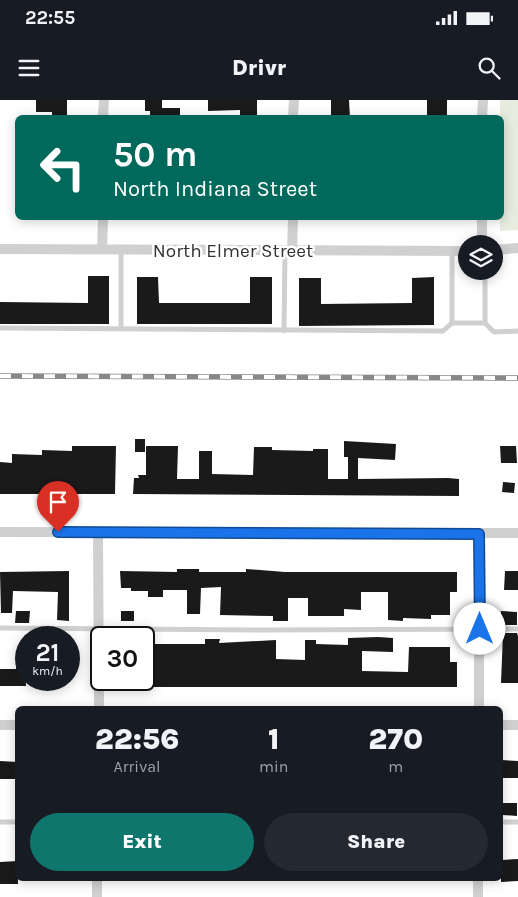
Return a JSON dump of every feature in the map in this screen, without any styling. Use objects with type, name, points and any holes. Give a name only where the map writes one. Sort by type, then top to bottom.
[{"type":"street","points":[[103,115],[104,100]]},
{"type":"street","points":[[294,100],[294,115]]},
{"type":"street","points":[[482,100],[482,115]]},
{"type":"street","points":[[102,249],[103,220]]},
{"type":"street","points":[[289,251],[293,220]]},
{"type":"street","points":[[482,220],[482,235]]},
{"type":"street","points":[[503,249],[518,248]]},
{"type":"street","name":"North Elmer Street","points":[[0,249],[458,251]]},
{"type":"street","points":[[0,532],[518,533]]},
{"type":"street","points":[[98,532],[98,626]]},
{"type":"street","points":[[479,534],[480,706]]},
{"type":"street","points":[[99,691],[99,706]]},
{"type":"street","points":[[0,725],[15,725]]},
{"type":"street","points":[[503,725],[518,725]]},
{"type":"street","points":[[97,881],[97,897]]},
{"type":"street","points":[[478,881],[478,897]]},
{"type":"lane","points":[[121,249],[121,329]]},
{"type":"lane","points":[[284,331],[289,251]]},
{"type":"lane","points":[[0,328],[444,331],[452,323],[452,251]]},
{"type":"lane","points":[[485,280],[485,323]]},
{"type":"lane","points":[[452,323],[485,323],[494,332],[518,332]]},
{"type":"lane","points":[[0,628],[90,628]]},
{"type":"lane","points":[[155,629],[518,629]]},
{"type":"lane","points":[[0,822],[15,822]]},
{"type":"lane","points":[[503,822],[518,822]]},
{"type":"shaded area","points":[[500,100],[518,100],[518,230],[500,231],[500,220],[504,220],[504,115],[500,115]]},
{"type":"building","points":[[36,100],[67,100],[67,115],[52,115],[52,112],[36,112]]},
{"type":"building","points":[[145,100],[162,100],[162,108],[180,108],[180,115],[150,115],[150,111],[145,111]]},
{"type":"building","points":[[208,100],[257,100],[257,115],[240,115],[240,110],[208,111]]},
{"type":"building","points":[[331,100],[349,100],[350,115],[331,115]]},
{"type":"building","points":[[427,100],[447,100],[447,115],[427,115]]},
{"type":"building","points":[[88,276],[109,276],[109,324],[0,324],[0,302],[88,303]]},
{"type":"building","points":[[137,277],[158,277],[159,303],[250,303],[250,277],[272,277],[272,324],[137,324]]},
{"type":"building","points":[[434,277],[434,325],[299,326],[299,278],[321,278],[321,304],[412,303],[412,278]]},
{"type":"building","points":[[135,439],[145,439],[145,452],[135,452]]},
{"type":"building","points":[[344,441],[396,444],[395,460],[358,458],[358,479],[459,479],[459,496],[133,494],[134,478],[139,478],[138,475],[146,475],[146,446],[178,446],[177,479],[199,479],[199,451],[212,451],[212,474],[253,475],[254,447],[272,447],[272,450],[313,451],[313,449],[328,449],[328,479],[348,479],[348,457],[344,457]]},
{"type":"building","points":[[72,446],[116,446],[115,494],[0,494],[0,462],[12,463],[12,454],[42,455],[42,450],[72,451]]},
{"type":"building","points":[[500,446],[516,446],[517,463],[501,463]]},
{"type":"building","points":[[503,482],[515,483],[514,493],[502,492]]},
{"type":"building","points":[[177,569],[199,569],[199,572],[246,572],[246,569],[285,572],[457,572],[457,592],[450,592],[450,615],[431,615],[431,619],[403,618],[403,621],[388,620],[388,592],[361,592],[361,610],[344,609],[344,616],[308,616],[308,598],[288,598],[288,621],[273,621],[273,616],[220,615],[221,587],[201,588],[200,614],[187,614],[187,590],[163,590],[163,597],[148,597],[148,591],[131,591],[131,588],[121,588],[120,571],[177,572]]},
{"type":"building","points":[[69,571],[69,621],[57,620],[58,592],[13,591],[12,613],[1,613],[0,572]]},
{"type":"building","points":[[505,571],[518,571],[518,590],[504,590]]},
{"type":"building","points":[[16,611],[30,611],[29,623],[15,623]]},
{"type":"building","points":[[121,611],[134,611],[134,621],[121,621]]},
{"type":"building","points":[[501,611],[517,612],[517,625],[500,625]]},
{"type":"building","points":[[503,633],[517,633],[518,636],[518,683],[501,683]]},
{"type":"building","points":[[348,638],[393,638],[393,652],[362,651],[362,671],[408,672],[409,647],[450,647],[450,662],[457,662],[457,687],[155,687],[155,644],[205,644],[205,639],[220,639],[219,643],[276,640],[276,659],[305,660],[305,640],[316,640],[316,644],[348,645]]},
{"type":"building","points":[[0,669],[15,669],[15,686],[0,686]]},
{"type":"building","points":[[503,760],[518,761],[518,778],[503,778]]},
{"type":"building","points":[[0,761],[15,762],[15,779],[0,779]]},
{"type":"building","points":[[503,803],[517,803],[517,816],[503,815]]},
{"type":"building","points":[[518,859],[518,881],[501,882],[503,881],[503,860]]},
{"type":"building","points":[[15,861],[15,881],[18,881],[18,884],[0,884],[0,862]]},
{"type":"railway","points":[[0,376],[518,378]]},
{"type":"route","points":[[58,532],[479,534],[480,629]]}]
